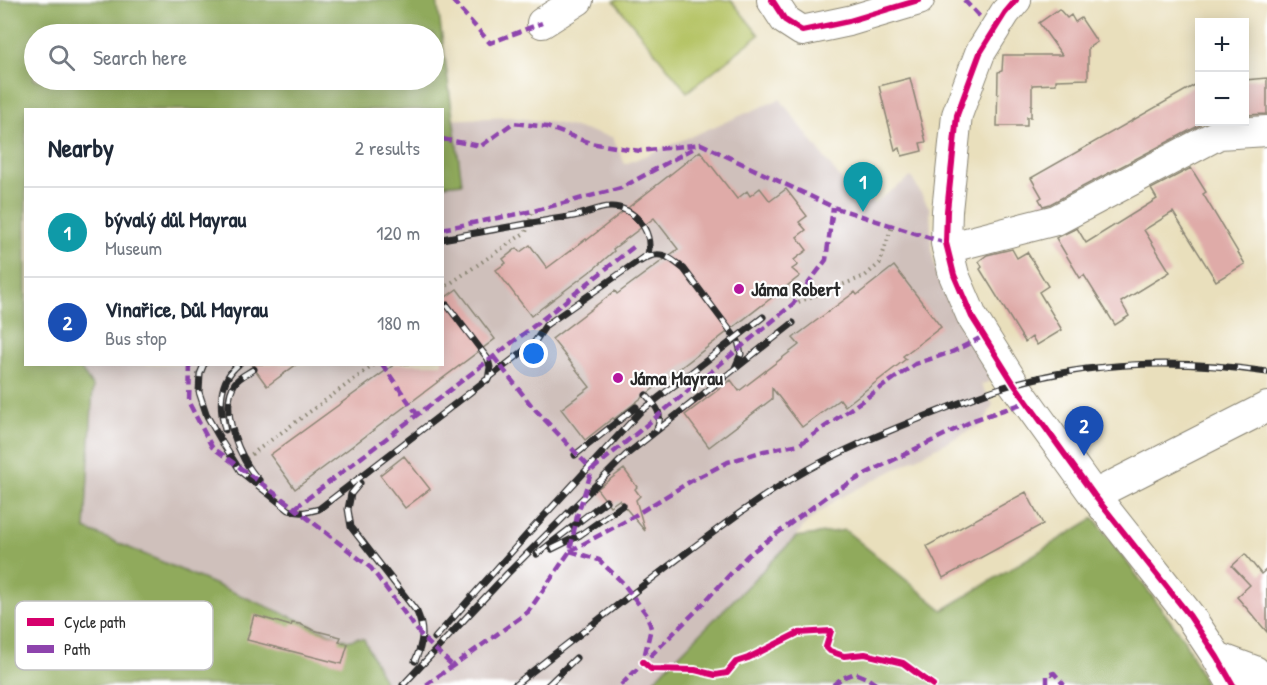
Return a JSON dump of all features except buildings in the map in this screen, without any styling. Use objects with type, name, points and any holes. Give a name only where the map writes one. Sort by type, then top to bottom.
[{"type":"street","points":[[542,23],[578,0]]},
{"type":"street","points":[[772,0],[785,20],[802,31],[849,21],[919,0]]},
{"type":"street","points":[[1016,0],[980,53],[957,115],[947,212],[947,248],[954,275],[972,317],[1014,384],[1094,495],[1158,574],[1217,657],[1233,685]]},
{"type":"street","points":[[947,248],[1056,220],[1219,134],[1267,131]]},
{"type":"street","points":[[1094,495],[1267,407]]},
{"type":"street","points":[[1217,657],[1255,671],[1266,685]]},
{"type":"path","points":[[444,288],[526,232],[533,211]]},
{"type":"path","points":[[793,304],[865,276],[880,263],[892,226]]},
{"type":"path","points":[[237,465],[372,366]]},
{"type":"shaded area","points":[[780,99],[849,190],[874,203],[911,177],[930,209],[932,250],[937,276],[955,314],[992,380],[981,385],[993,404],[984,423],[836,500],[805,524],[796,537],[649,685],[380,685],[384,681],[346,676],[230,591],[85,529],[93,387],[79,366],[444,366],[444,120],[511,117],[556,123],[612,137],[625,164]]},
{"type":"green space","points":[[0,0],[437,0],[440,24],[24,24],[24,90],[444,90],[444,51],[462,183],[444,185],[444,108],[24,108],[24,366],[79,366],[93,387],[85,529],[348,641],[357,638],[364,639],[384,681],[380,685],[0,685]]},
{"type":"green space","points":[[615,0],[731,0],[759,35],[687,92]]},
{"type":"green space","points":[[1094,518],[1183,638],[1206,685],[649,685],[796,537],[845,530],[943,610]]},
{"type":"railway","points":[[203,366],[200,374],[199,392],[207,416],[241,472],[289,510],[308,512],[319,509],[534,343],[546,325],[648,254],[649,245],[645,229],[634,215],[610,207],[574,216],[444,239]]},
{"type":"railway","points":[[641,261],[647,257],[659,255],[669,258],[684,269],[738,341],[741,354],[735,368]]},
{"type":"railway","points":[[447,305],[488,359],[490,367],[488,380]]},
{"type":"railway","points":[[435,638],[640,412],[763,317]]},
{"type":"railway","points":[[403,685],[507,574],[626,455],[793,323]]},
{"type":"railway","points":[[515,685],[713,532],[781,485],[843,451],[892,430],[997,389],[1071,371],[1169,364],[1267,372]]},
{"type":"railway","points":[[225,430],[222,395],[227,378],[237,366]]},
{"type":"railway","points":[[254,369],[235,383],[230,394],[229,406],[230,420],[239,448],[259,480]]},
{"type":"railway","points":[[646,395],[658,412],[659,420],[656,431]]},
{"type":"railway","points":[[575,455],[636,407]]},
{"type":"railway","points":[[360,483],[351,494],[348,509],[351,527],[417,612],[422,636],[415,661]]},
{"type":"railway","points":[[537,554],[606,501]]},
{"type":"railway","points":[[552,549],[580,535],[623,505]]},
{"type":"railway","points":[[548,685],[576,658]]},
{"type":"marked path","points":[[452,0],[490,43],[542,23]]},
{"type":"marked path","points":[[964,0],[981,18]]},
{"type":"marked path","points":[[444,139],[481,146],[513,123],[547,127],[590,143],[640,151],[701,144],[833,207],[946,243]]},
{"type":"marked path","points":[[444,229],[533,211],[621,188],[696,147]]},
{"type":"marked path","points":[[426,685],[528,612],[570,551],[577,516],[592,470],[793,304],[826,260],[833,207]]},
{"type":"marked path","points":[[295,508],[636,245]]},
{"type":"marked path","points":[[570,551],[728,462],[764,451],[800,444],[915,364],[952,352],[984,336]]},
{"type":"marked path","points":[[493,356],[531,405],[592,470]]},
{"type":"marked path","points":[[190,366],[189,403],[212,447],[371,568],[423,638],[453,666]]},
{"type":"marked path","points":[[383,366],[417,414]]},
{"type":"marked path","points":[[621,685],[696,611],[748,555],[829,495],[867,473],[974,420],[1027,402]]},
{"type":"marked path","points":[[570,551],[599,560],[622,582],[647,615],[651,628],[643,662]]},
{"type":"marked path","points":[[833,685],[842,678],[855,673],[877,685]]},
{"type":"marked path","points":[[1047,685],[1047,675],[1054,673],[1064,685]]},
{"type":"cycle path","points":[[772,0],[785,20],[802,31],[849,21],[919,0]]},
{"type":"cycle path","points":[[1016,0],[980,53],[957,115],[946,243],[954,275],[972,317],[1014,384],[1094,495],[1189,615],[1233,685]]},
{"type":"cycle path","points":[[643,662],[651,669],[695,670],[715,675],[727,673],[736,662],[798,633],[831,631],[826,647],[830,651],[844,656],[865,654],[903,663],[933,685]]},
{"type":"place","name":"bývalý důl Mayrau","points":[[863,212]]},
{"type":"place","name":"Jáma Robert","points":[[739,289]]},
{"type":"place","name":"Jáma Mayrau","points":[[618,378]]},
{"type":"place","name":"Vinařice, Důl Mayrau","points":[[1084,456]]}]
